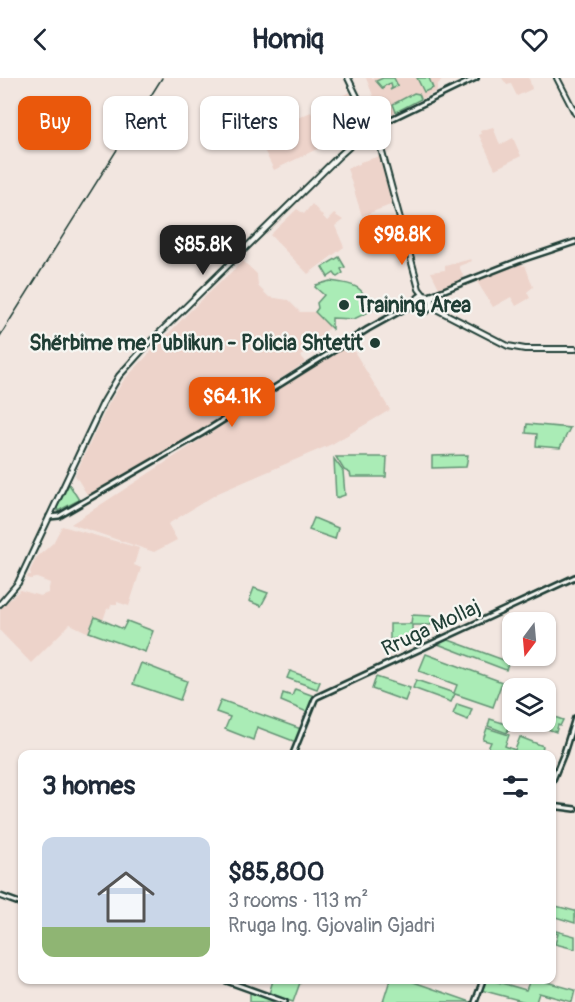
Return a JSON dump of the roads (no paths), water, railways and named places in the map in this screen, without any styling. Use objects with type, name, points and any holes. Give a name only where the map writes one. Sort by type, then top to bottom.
[{"type":"main road","points":[[348,78],[357,96]]},
{"type":"main road","points":[[557,78],[575,113]]},
{"type":"main road","points":[[0,604],[18,583],[103,403],[119,376],[146,346],[347,150]]},
{"type":"main road","points":[[381,150],[421,295]]},
{"type":"main road","points":[[421,295],[431,296],[432,303],[438,310]]},
{"type":"main road","points":[[421,295],[415,303],[417,308],[423,311],[438,310],[508,346],[525,349],[575,349]]},
{"type":"main road","points":[[429,309],[432,303]]},
{"type":"street","points":[[391,119],[476,78]]},
{"type":"street","points":[[431,296],[473,278],[575,242]]},
{"type":"street","points":[[49,517],[59,516],[175,450],[415,303]]},
{"type":"street","points":[[410,307],[417,308]]},
{"type":"street","name":"Rruga Mollaj","points":[[295,750],[317,697],[575,577]]},
{"type":"street","points":[[556,772],[575,717]]},
{"type":"street","points":[[556,806],[575,808]]},
{"type":"street","points":[[0,896],[18,903]]},
{"type":"street","points":[[235,984],[285,1002]]},
{"type":"street","points":[[475,1002],[482,984]]},
{"type":"railway","points":[[0,336],[162,78]]},
{"type":"place","name":"Training Area","points":[[344,305]]},
{"type":"place","name":"Shërbime me Publikun - Policia Shtetit","points":[[375,343]]}]
